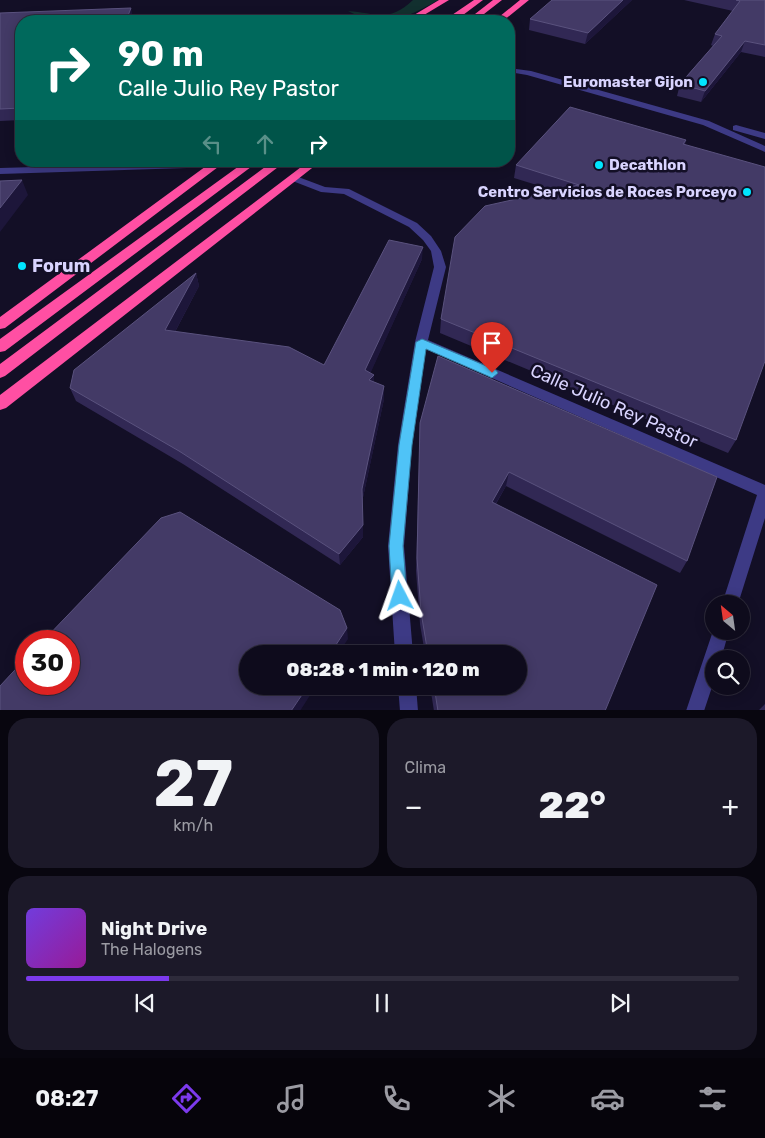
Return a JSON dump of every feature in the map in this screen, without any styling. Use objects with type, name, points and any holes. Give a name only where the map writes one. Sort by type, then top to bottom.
[{"type":"highway","points":[[419,15],[445,0]]},
{"type":"highway","points":[[458,15],[479,0]]},
{"type":"highway","points":[[478,15],[498,0]]},
{"type":"highway","points":[[505,15],[524,0]]},
{"type":"highway","points":[[0,324],[213,167]]},
{"type":"highway","points":[[0,347],[246,167]]},
{"type":"highway","points":[[0,372],[273,167]]},
{"type":"highway","points":[[0,404],[308,167]]},
{"type":"street","points":[[515,67],[528,73]]},
{"type":"street","points":[[515,71],[765,140]]},
{"type":"street","points":[[733,130],[765,125]]},
{"type":"street","points":[[733,130],[765,136]]},
{"type":"street","points":[[733,130],[765,149]]},
{"type":"street","points":[[0,171],[133,167]]},
{"type":"street","points":[[293,178],[324,190],[346,191],[397,216],[427,238],[436,251],[440,267],[422,342],[405,445],[396,546],[403,645]]},
{"type":"street","name":"Calle Julio Rey Pastor","points":[[422,342],[765,493]]},
{"type":"street","points":[[733,595],[765,493]]},
{"type":"street","points":[[696,710],[718,640]]},
{"type":"street","points":[[408,695],[409,710]]},
{"type":"green space","points":[[413,0],[438,0],[408,15],[382,15],[397,12]]},
{"type":"green space","points":[[348,11],[382,15],[358,15]]},
{"type":"building","points":[[552,0],[623,0],[588,33],[530,19]]},
{"type":"building","points":[[736,0],[765,0],[765,45],[745,41],[705,91],[680,84],[722,36],[715,34],[740,1]]},
{"type":"building","points":[[131,8],[128,15],[15,15],[15,108],[0,109],[0,13]]},
{"type":"building","points":[[570,107],[686,140],[683,144],[765,167],[765,361],[736,440],[441,319],[455,237],[485,206],[579,185],[516,165]]},
{"type":"building","points":[[22,180],[0,208],[0,181]]},
{"type":"building","points":[[389,240],[423,247],[365,370],[374,375],[369,380],[384,386],[362,489],[363,525],[339,554],[179,451],[70,388],[74,370],[196,273],[165,330],[289,347],[324,365]]},
{"type":"building","points":[[438,356],[717,477],[687,561],[509,472],[492,502],[657,585],[605,710],[438,710],[435,695],[527,695],[527,645],[426,645],[421,612],[417,558],[420,423]]},
{"type":"building","points":[[180,512],[340,610],[347,628],[336,645],[239,645],[239,695],[302,695],[292,710],[0,710],[0,686],[15,670],[15,695],[80,695],[80,630],[54,630],[161,518]]},
{"type":"place","name":"Euromaster Gijon","points":[[703,82]]},
{"type":"place","name":"Decathlon","points":[[599,165]]},
{"type":"place","name":"Centro Servicios de Roces Porceyo","points":[[747,192]]},
{"type":"place","name":"Forum","points":[[22,266]]},
{"type":"route","points":[[400,596],[396,546],[405,445],[422,342],[492,373]]}]
